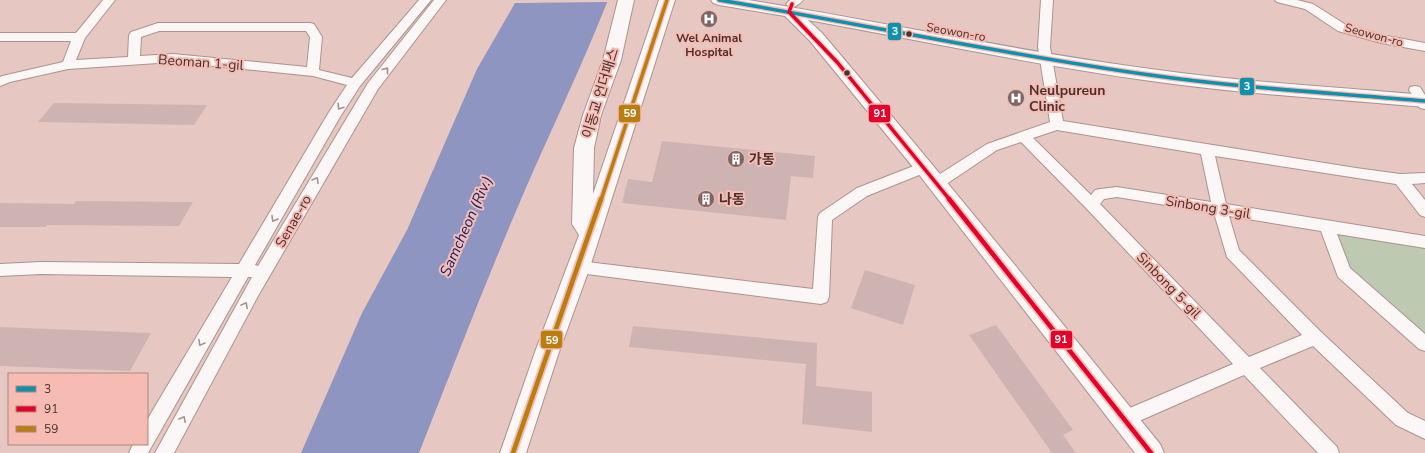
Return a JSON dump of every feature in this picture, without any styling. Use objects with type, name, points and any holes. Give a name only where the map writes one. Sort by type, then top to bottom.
[{"type":"street","points":[[68,65],[79,37],[109,0]]},
{"type":"street","name":"Senae-ro","points":[[148,435],[334,115],[355,83],[425,0]]},
{"type":"street","name":"Senae-ro","points":[[164,453],[264,272],[324,167],[373,86],[440,0]]},
{"type":"street","name":"이동교 언더패스","points":[[590,233],[582,224],[584,148],[592,115],[612,60],[626,0]]},
{"type":"street","points":[[513,453],[547,352],[579,267],[667,0]]},
{"type":"street","name":"Seowon-ro","points":[[719,0],[788,4],[1045,53],[1151,75],[1239,85],[1422,97]]},
{"type":"street","points":[[1047,0],[1045,53],[1057,125]]},
{"type":"street","name":"Seowon-ro","points":[[1281,0],[1308,6],[1342,28],[1381,39],[1425,47]]},
{"type":"street","points":[[788,4],[937,183],[1151,453]]},
{"type":"street","name":"Seowon-ro","points":[[788,4],[836,21],[1045,53]]},
{"type":"street","points":[[816,37],[829,29],[836,21]]},
{"type":"street","points":[[134,60],[135,35],[158,27],[310,27],[316,37],[313,72]]},
{"type":"street","points":[[0,37],[79,37]]},
{"type":"street","name":"Beoman 1-gil","points":[[0,82],[6,79],[68,65],[173,58],[313,72],[355,83]]},
{"type":"street","points":[[937,183],[992,147],[1057,125],[1207,150],[1400,178],[1425,178]]},
{"type":"street","points":[[1023,136],[1091,204]]},
{"type":"street","points":[[1207,150],[1220,209],[1232,253],[1315,337],[1402,419],[1425,430]]},
{"type":"street","points":[[579,267],[820,297],[825,217],[862,192],[924,167]]},
{"type":"street","points":[[1400,178],[1425,211]]},
{"type":"street","name":"Sinbong 3-gil","points":[[1091,204],[1100,194],[1117,192],[1425,242]]},
{"type":"street","name":"Sinbong 5-gil","points":[[1091,204],[1330,453]]},
{"type":"street","points":[[1327,226],[1344,272],[1425,344]]},
{"type":"street","points":[[0,270],[41,268],[245,270],[264,272]]},
{"type":"street","points":[[1124,419],[1315,337]]},
{"type":"green space","points":[[1327,226],[1425,242],[1425,344],[1344,272]]},
{"type":"water","name":"Samcheon (Riv.)","points":[[608,0],[503,241],[419,453],[301,453],[362,313],[407,230],[477,69],[515,3]]},
{"type":"pier","points":[[514,0],[610,0],[610,2],[512,3]]},
{"type":"building","points":[[54,103],[207,105],[194,125],[38,122]]},
{"type":"building","points":[[662,141],[815,156],[813,178],[791,176],[786,220],[622,203],[628,179],[652,182]]},
{"type":"building","points":[[76,201],[193,202],[179,226],[47,225],[46,227],[0,227],[0,203],[74,204]]},
{"type":"building","points":[[865,270],[915,285],[903,325],[851,308]]},
{"type":"building","points":[[996,325],[1073,430],[1063,435],[1076,453],[1052,453],[969,335]]},
{"type":"building","points":[[633,326],[817,343],[816,386],[872,392],[872,432],[802,424],[806,364],[629,347]]},
{"type":"building","points":[[0,327],[151,333],[130,371],[0,366]]},
{"type":"transit line","name":"59","points":[[513,453],[547,352],[579,267],[667,0]]},
{"type":"transit line","name":"3","points":[[719,0],[988,49],[1184,80],[1425,101]]},
{"type":"transit line","name":"91","points":[[792,4],[789,12],[822,44],[852,79],[1001,263],[1151,453]]},
{"type":"place","name":"Wel Animal Hospital","points":[[709,19]]},
{"type":"place","name":"Neulpureun Clinic","points":[[1016,98]]},
{"type":"place","name":"가동","points":[[736,159]]},
{"type":"place","name":"나동","points":[[706,199]]}]
